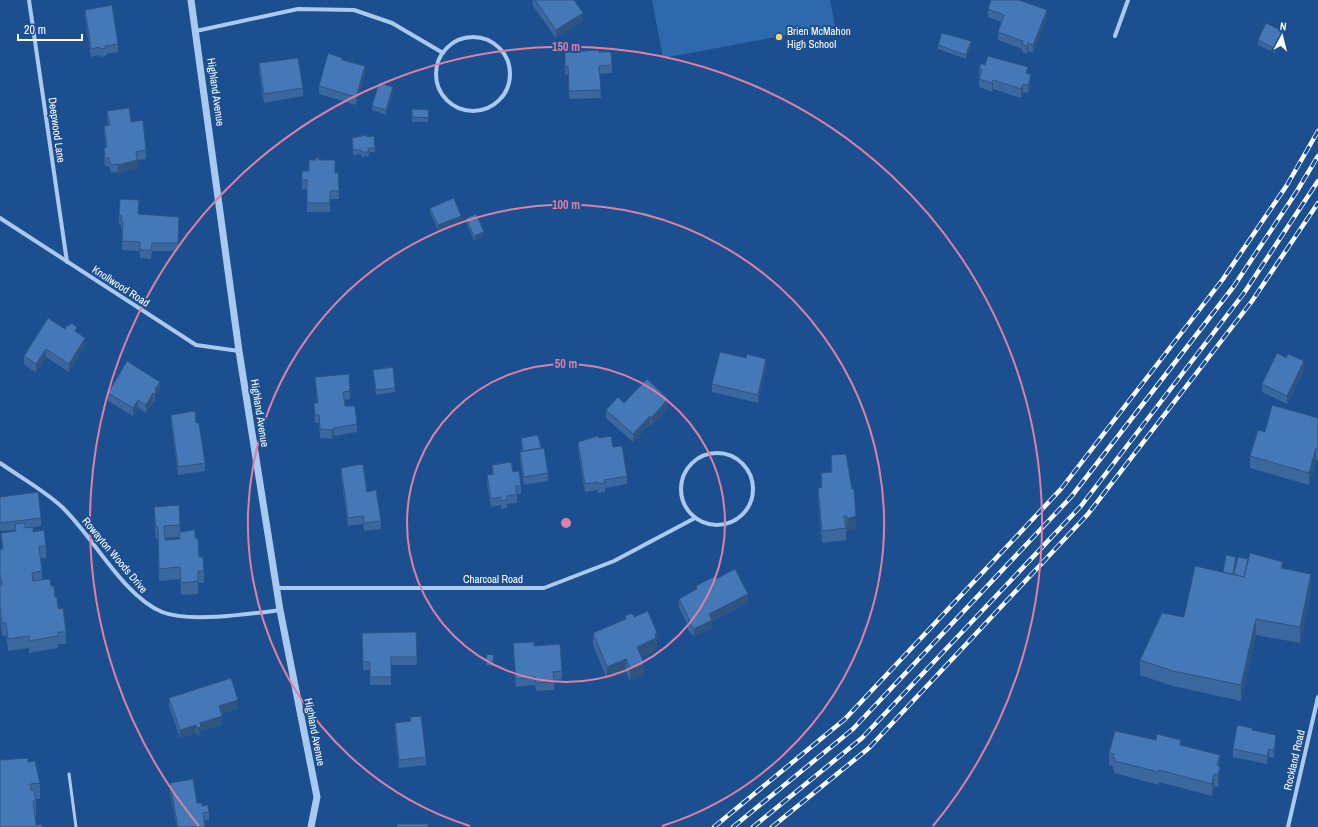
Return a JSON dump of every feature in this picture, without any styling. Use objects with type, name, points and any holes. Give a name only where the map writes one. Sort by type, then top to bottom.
[{"type":"street","name":"Deepwood Lane","points":[[29,0],[67,262]]},
{"type":"street","name":"Highland Avenue","points":[[191,0],[239,351],[276,588],[317,797],[311,827]]},
{"type":"street","points":[[1115,36],[1128,0]]},
{"type":"street","points":[[196,31],[298,9],[354,10],[392,23],[443,52]]},
{"type":"street","points":[[476,37],[489,40],[499,48],[507,59],[510,71],[509,84],[503,95],[494,104],[482,110],[469,111],[446,100],[439,89],[436,77],[437,64],[443,52],[452,43],[464,38],[476,37]]},
{"type":"street","name":"Knollwood Road","points":[[0,218],[196,345],[239,351]]},
{"type":"street","points":[[715,452],[727,453],[739,459],[748,468],[752,480],[753,493],[750,505],[742,515],[731,522],[719,525],[706,524],[695,518],[686,509],[681,497],[680,484],[684,472],[691,462],[702,455],[715,452]]},
{"type":"street","name":"Rowayton Woods Drive","points":[[0,463],[62,507],[141,600],[163,612],[191,617],[234,615],[280,610]]},
{"type":"street","name":"Charcoal Road","points":[[276,588],[544,588],[614,561],[695,518]]},
{"type":"street","name":"Rockland Road","points":[[1288,827],[1318,697]]},
{"type":"lane","points":[[69,774],[76,827]]},
{"type":"shaded area","points":[[652,0],[830,0],[835,26],[663,58]]},
{"type":"building","points":[[535,0],[574,0],[583,13],[556,30]]},
{"type":"building","points":[[991,0],[1019,0],[1047,10],[1033,45],[1028,43],[1027,46],[1022,44],[1023,41],[998,32],[1004,15],[988,9]]},
{"type":"building","points":[[112,5],[118,44],[105,46],[106,48],[100,49],[99,47],[91,49],[85,10]]},
{"type":"building","points":[[1266,23],[1284,32],[1275,49],[1258,40]]},
{"type":"building","points":[[942,33],[971,41],[966,55],[938,45]]},
{"type":"building","points":[[599,50],[599,52],[611,52],[612,65],[599,66],[601,90],[569,91],[568,66],[565,66],[565,52]]},
{"type":"building","points":[[328,53],[342,58],[342,60],[365,66],[356,97],[319,86]]},
{"type":"building","points":[[988,56],[1028,67],[1026,73],[1031,75],[1028,85],[1023,84],[1021,89],[993,80],[992,83],[979,79],[982,70],[979,69],[981,63],[985,65]]},
{"type":"building","points":[[298,58],[303,88],[264,94],[259,63]]},
{"type":"building","points":[[379,83],[393,87],[386,110],[372,106]]},
{"type":"building","points":[[129,108],[131,122],[143,120],[146,150],[136,152],[137,160],[118,165],[111,165],[109,158],[105,158],[104,148],[107,147],[104,126],[110,125],[107,111]]},
{"type":"building","points":[[412,109],[429,110],[428,118],[412,117]]},
{"type":"building","points":[[367,135],[367,137],[374,136],[375,148],[368,148],[369,152],[353,150],[352,138]]},
{"type":"building","points":[[315,158],[319,158],[319,160],[335,160],[335,173],[338,172],[339,191],[330,191],[330,203],[307,203],[307,180],[302,180],[302,171],[309,171],[309,160],[316,160]]},
{"type":"building","points":[[454,198],[461,216],[438,225],[430,208]]},
{"type":"building","points":[[120,199],[139,200],[138,214],[179,217],[178,243],[152,243],[151,250],[140,250],[140,242],[122,241],[123,222],[121,222],[122,216],[119,215]]},
{"type":"building","points":[[476,214],[484,232],[474,236],[466,218]]},
{"type":"building","points":[[48,318],[65,329],[67,325],[69,326],[71,323],[77,327],[75,331],[85,338],[69,364],[46,349],[36,364],[24,356]]},
{"type":"building","points":[[720,352],[746,358],[747,354],[766,359],[758,395],[712,384]]},
{"type":"building","points":[[1277,353],[1286,358],[1288,354],[1304,361],[1287,396],[1262,384]]},
{"type":"building","points":[[127,361],[160,382],[155,389],[156,391],[154,395],[153,393],[146,405],[138,400],[133,408],[108,393]]},
{"type":"building","points":[[393,367],[395,388],[376,390],[373,370]]},
{"type":"building","points":[[349,374],[350,391],[343,392],[345,406],[355,406],[357,424],[334,428],[332,430],[320,429],[319,415],[315,415],[314,403],[318,403],[315,377]]},
{"type":"building","points":[[647,379],[668,399],[651,418],[650,416],[633,434],[606,410],[618,397],[624,403]]},
{"type":"building","points":[[1272,405],[1318,418],[1318,448],[1316,448],[1309,473],[1250,456],[1258,430],[1265,432]]},
{"type":"building","points":[[195,411],[196,423],[199,423],[205,463],[178,467],[171,415]]},
{"type":"building","points":[[538,435],[541,448],[523,451],[521,438]]},
{"type":"building","points":[[598,436],[599,438],[611,436],[613,447],[622,446],[627,476],[604,480],[605,483],[598,484],[598,482],[585,484],[578,442]]},
{"type":"building","points":[[544,448],[548,473],[524,477],[520,452]]},
{"type":"building","points":[[846,454],[852,489],[854,489],[856,516],[847,519],[847,516],[844,516],[846,528],[822,531],[818,488],[822,487],[821,473],[832,472],[831,455]]},
{"type":"building","points":[[511,462],[513,472],[519,471],[521,486],[516,486],[517,494],[507,496],[507,500],[501,501],[501,497],[491,499],[487,475],[494,474],[492,465]]},
{"type":"building","points":[[363,464],[367,492],[376,490],[381,521],[364,523],[363,516],[348,518],[341,468]]},
{"type":"building","points":[[38,492],[41,518],[0,523],[0,497]]},
{"type":"building","points":[[179,505],[180,525],[164,526],[165,540],[180,539],[179,532],[195,530],[195,538],[198,538],[199,557],[203,557],[204,571],[198,571],[198,581],[181,583],[180,567],[159,569],[158,527],[156,527],[154,507]]},
{"type":"building","points":[[25,523],[25,528],[33,527],[33,532],[44,530],[46,546],[39,546],[42,571],[32,573],[33,581],[50,579],[51,586],[54,586],[55,597],[57,597],[58,609],[63,608],[66,632],[58,632],[58,636],[29,641],[29,636],[8,639],[6,623],[2,623],[0,606],[0,586],[2,585],[0,574],[0,549],[3,549],[1,533],[16,531],[15,524]]},
{"type":"building","points":[[1250,553],[1283,562],[1281,568],[1311,574],[1300,627],[1256,619],[1241,685],[1173,671],[1140,660],[1162,613],[1184,617],[1195,566],[1244,577]]},
{"type":"building","points":[[1226,555],[1236,557],[1233,574],[1223,572]]},
{"type":"building","points":[[1238,557],[1248,559],[1244,577],[1234,574]]},
{"type":"building","points":[[735,569],[748,594],[709,614],[712,620],[694,629],[688,622],[690,621],[679,599],[697,589],[696,586],[715,576],[716,579]]},
{"type":"building","points":[[648,611],[657,633],[655,634],[656,638],[637,647],[644,663],[630,669],[626,659],[607,667],[593,633],[626,619],[625,616],[632,613],[634,617]]},
{"type":"building","points":[[416,632],[417,657],[391,657],[391,677],[370,677],[370,662],[363,662],[362,633]]},
{"type":"building","points":[[534,642],[534,646],[560,644],[562,671],[553,672],[554,682],[536,683],[535,677],[516,679],[513,643]]},
{"type":"building","points":[[487,654],[494,655],[493,662],[486,661]]},
{"type":"building","points":[[231,678],[238,700],[219,706],[222,716],[200,723],[201,727],[197,728],[196,725],[180,730],[169,698]]},
{"type":"building","points":[[421,716],[426,757],[399,760],[395,723],[411,721],[410,717]]},
{"type":"building","points":[[1237,725],[1276,735],[1274,750],[1269,749],[1267,756],[1233,749]]},
{"type":"building","points":[[1115,731],[1156,740],[1157,734],[1181,740],[1180,745],[1220,755],[1217,765],[1220,767],[1218,775],[1214,774],[1212,784],[1159,770],[1159,772],[1114,761],[1114,754],[1109,753]]},
{"type":"building","points":[[28,758],[28,762],[35,761],[40,783],[30,784],[31,790],[34,790],[36,801],[33,801],[36,825],[42,824],[42,827],[0,827],[0,760]]},
{"type":"building","points":[[193,779],[197,803],[202,803],[202,806],[208,805],[209,812],[203,813],[205,827],[178,827],[170,783]]},
{"type":"building","points":[[397,824],[428,824],[428,827],[397,827]]},
{"type":"railway","points":[[714,827],[845,719],[1061,489],[1223,279],[1287,185],[1318,131]]},
{"type":"railway","points":[[733,827],[853,729],[1071,497],[1234,286],[1297,191],[1318,156]]},
{"type":"railway","points":[[753,827],[862,738],[1081,506],[1244,293],[1318,181]]},
{"type":"railway","points":[[772,827],[869,748],[1088,514],[1252,301],[1318,203]]},
{"type":"place","name":"Brien McMahon High School","points":[[779,37]]}]
